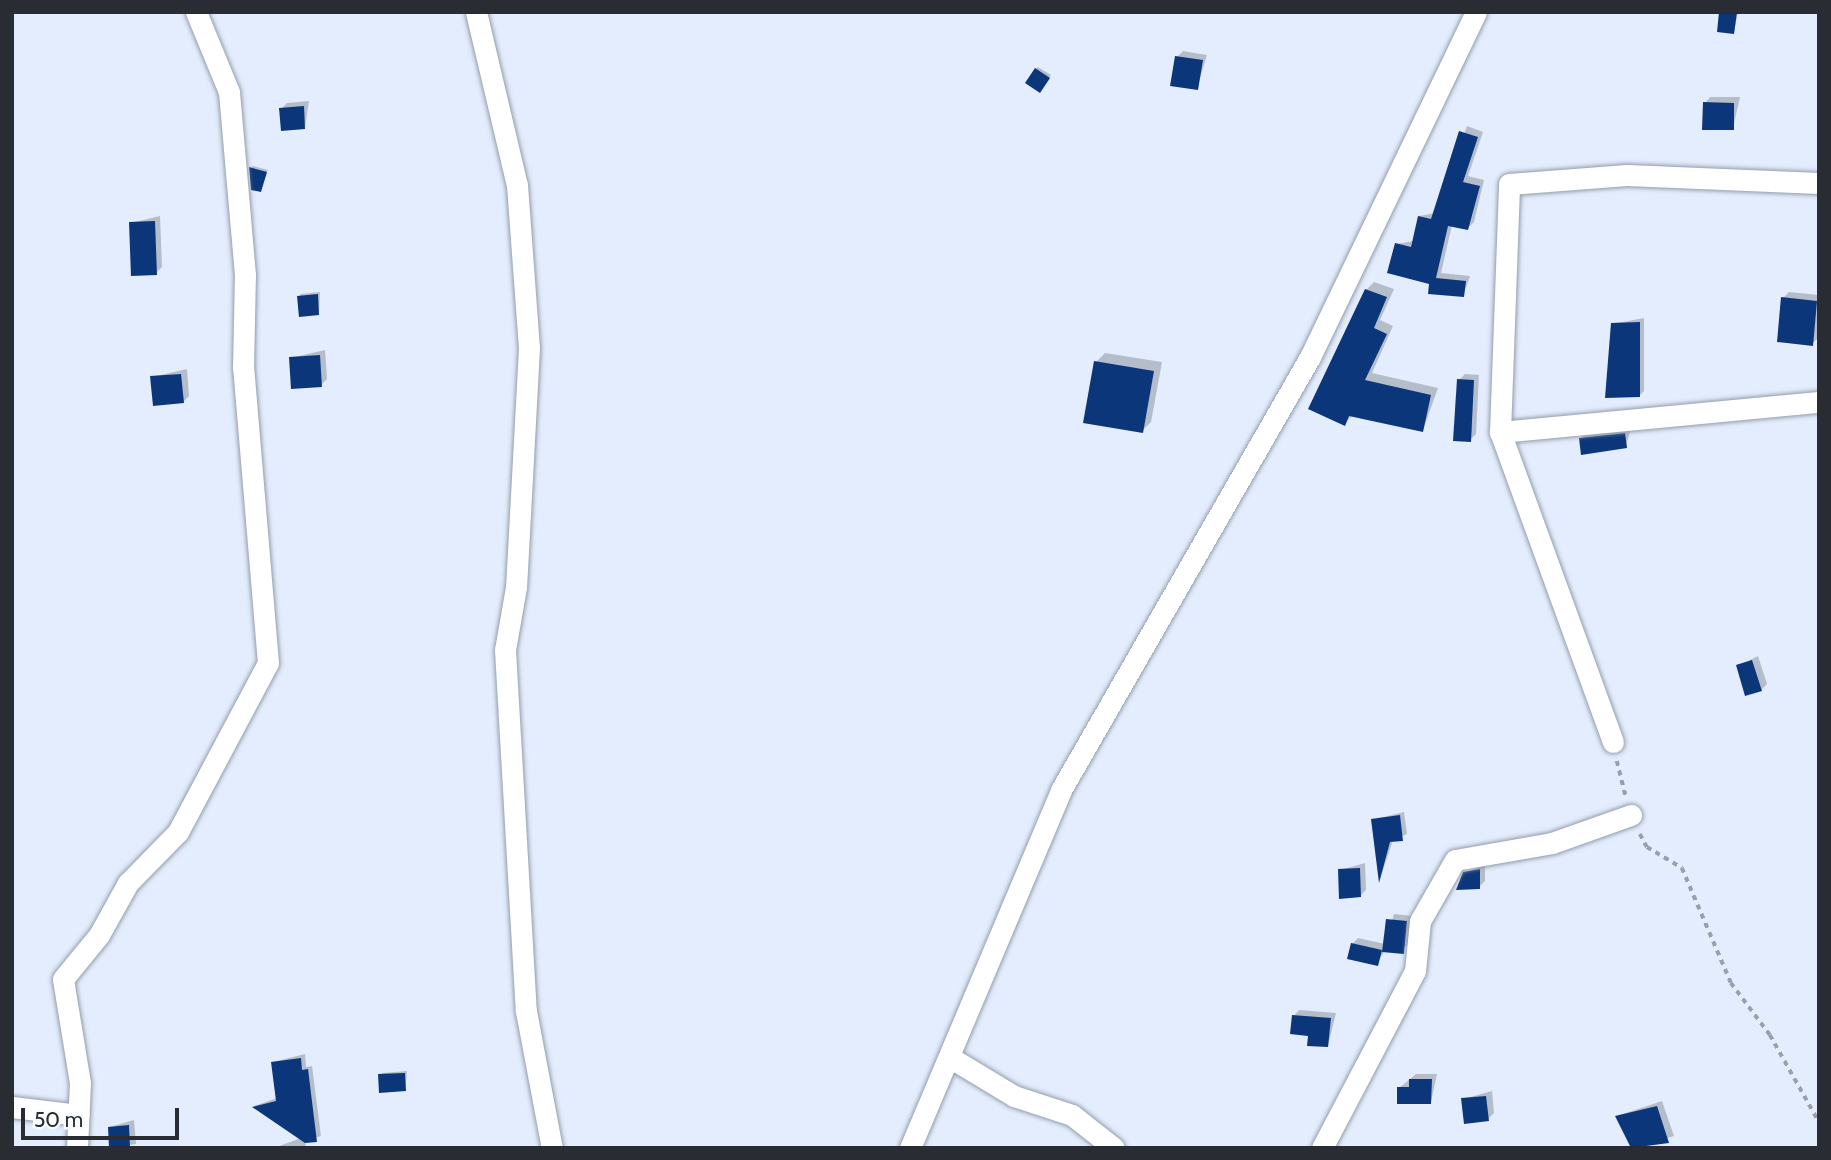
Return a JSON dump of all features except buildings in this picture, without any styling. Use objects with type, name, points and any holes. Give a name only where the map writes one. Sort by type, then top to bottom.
[{"type":"street","points":[[78,1148],[79,1115],[63,979],[99,935],[128,883],[178,832],[268,663],[243,368],[244,275],[229,92],[196,12]]},
{"type":"street","points":[[475,12],[517,185],[529,348],[516,587],[505,650],[526,1011],[552,1148]]},
{"type":"street","points":[[909,1148],[951,1058],[1061,790],[1310,357],[1476,12]]},
{"type":"street","points":[[1613,742],[1500,432],[1509,184],[1627,175],[1819,183]]},
{"type":"street","points":[[1500,432],[1819,402]]},
{"type":"street","points":[[1322,1148],[1415,971],[1420,921],[1455,860],[1552,843],[1631,815]]},
{"type":"street","points":[[951,1058],[1014,1096],[1072,1115],[1114,1148]]},
{"type":"street","points":[[12,1107],[79,1115]]},
{"type":"path","points":[[1613,742],[1631,815],[1647,847],[1682,868],[1731,983],[1770,1035],[1819,1122]]}]
